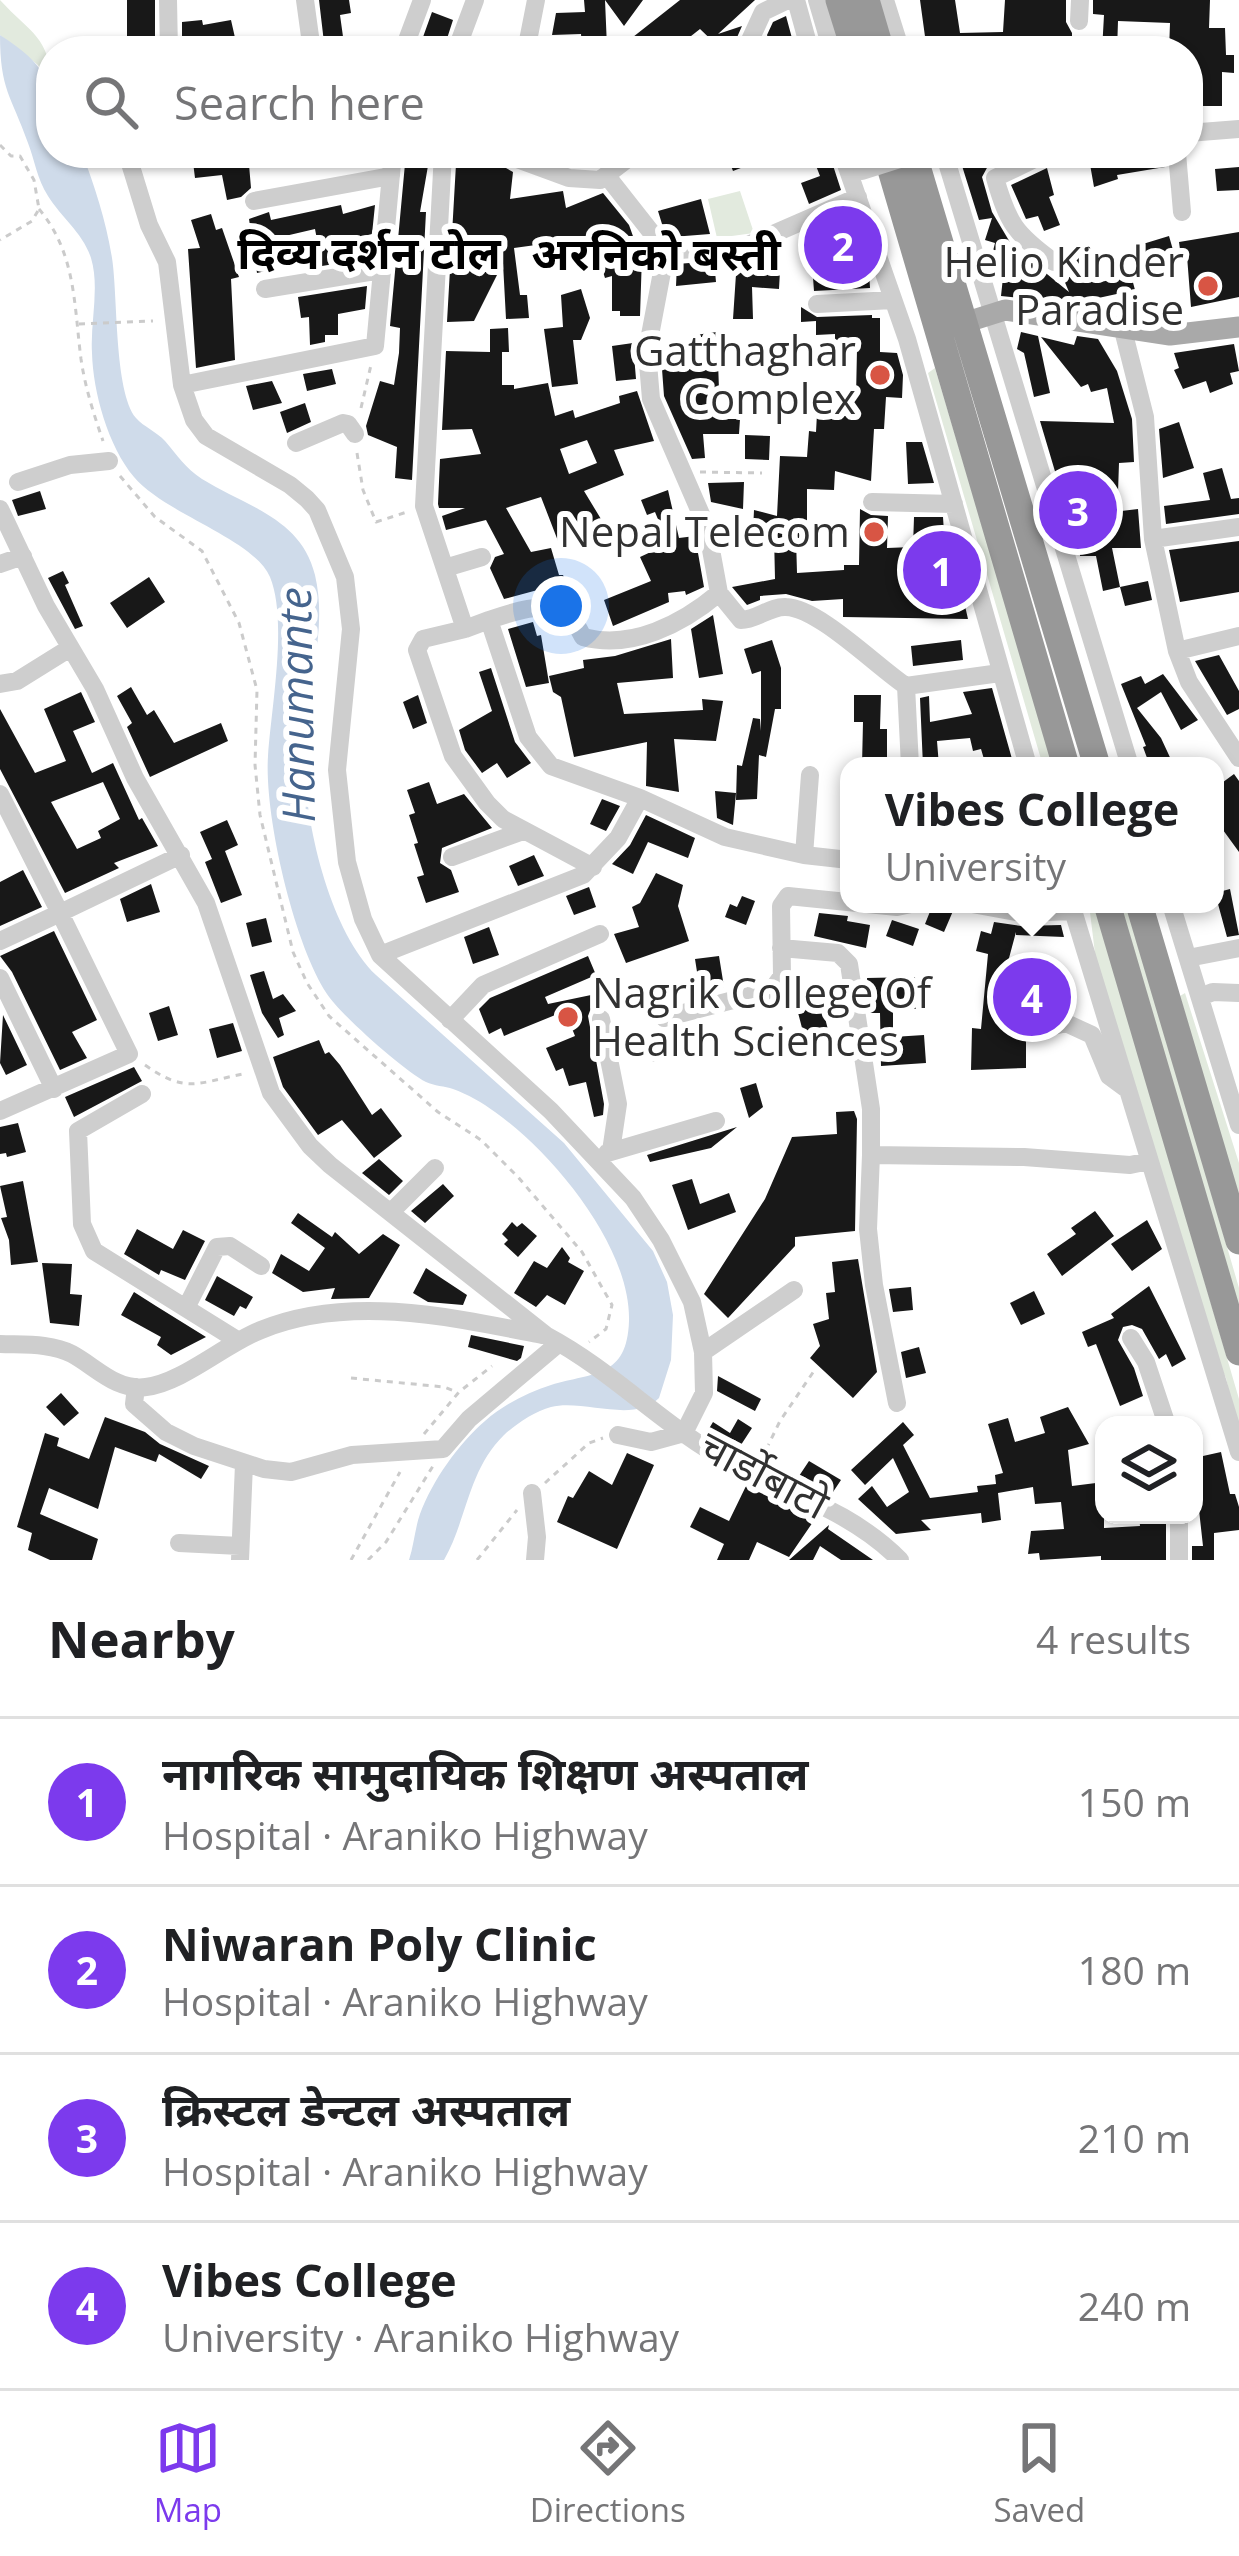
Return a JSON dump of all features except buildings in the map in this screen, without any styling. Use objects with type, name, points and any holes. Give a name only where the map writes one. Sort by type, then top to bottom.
[{"type":"highway","points":[[839,0],[850,36]]},
{"type":"highway","points":[[866,0],[877,36]]},
{"type":"highway","points":[[897,168],[966,322],[1094,757]]},
{"type":"highway","points":[[966,322],[1064,757]]},
{"type":"highway","points":[[1110,913],[1239,1352]]},
{"type":"highway","points":[[1141,913],[1239,1241]]},
{"type":"main road","points":[[966,322],[1017,310],[1170,335],[1238,330]]},
{"type":"street","points":[[168,0],[169,36]]},
{"type":"street","points":[[305,0],[310,36]]},
{"type":"street","points":[[409,36],[422,0]]},
{"type":"street","points":[[462,36],[475,0]]},
{"type":"street","points":[[529,36],[536,0]]},
{"type":"street","points":[[752,36],[763,12],[792,0],[805,36]]},
{"type":"street","points":[[817,0],[828,36]]},
{"type":"street","points":[[885,0],[896,36]]},
{"type":"street","points":[[897,0],[908,36]]},
{"type":"street","points":[[1079,21],[1081,0]]},
{"type":"street","points":[[1203,132],[1239,129]]},
{"type":"street","points":[[131,168],[149,225],[167,262],[182,385],[194,420],[206,436],[290,485],[317,510],[345,577],[351,629],[337,770],[340,818],[363,919],[380,956],[605,1155],[681,1275],[692,1302],[703,1352],[704,1393],[680,1430],[651,1442],[618,1435]]},
{"type":"street","points":[[182,385],[375,346],[393,168]]},
{"type":"street","points":[[442,168],[424,506],[465,629]]},
{"type":"street","points":[[553,168],[569,178],[600,180],[617,168]]},
{"type":"street","points":[[847,168],[908,339],[1025,757]]},
{"type":"street","points":[[946,168],[966,322],[1127,757]]},
{"type":"street","points":[[1016,168],[995,178],[1006,218],[1054,262]]},
{"type":"street","points":[[1178,168],[1182,212]]},
{"type":"street","points":[[254,201],[392,176]]},
{"type":"street","points":[[607,176],[666,251],[647,351],[648,376],[656,416],[707,528],[719,593],[741,620],[788,606],[805,612],[906,686],[1000,674]]},
{"type":"street","points":[[666,251],[748,245],[858,197]]},
{"type":"street","points":[[265,289],[381,270]]},
{"type":"street","points":[[817,304],[893,300]]},
{"type":"street","points":[[908,339],[966,322]]},
{"type":"street","points":[[1123,330],[1145,417],[1153,539],[1177,651],[1189,682],[1239,758]]},
{"type":"street","points":[[296,443],[343,423],[355,434]]},
{"type":"street","points":[[18,482],[70,465],[109,461]]},
{"type":"street","points":[[872,502],[954,504]]},
{"type":"street","name":"चार्डोबाटो","points":[[0,508],[95,689],[135,778],[215,923],[260,1070],[310,1146],[680,1430],[732,1464],[852,1520],[900,1560]]},
{"type":"street","points":[[1153,539],[1239,527]]},
{"type":"street","points":[[0,564],[23,556]]},
{"type":"street","points":[[446,568],[482,557]]},
{"type":"street","points":[[593,867],[502,819],[487,803],[453,756],[430,694],[419,644],[518,610],[554,606],[568,609],[583,637],[596,640],[667,630],[719,593]]},
{"type":"street","points":[[489,620],[528,737],[551,766],[640,798],[725,837],[840,859]]},
{"type":"street","points":[[1177,651],[1239,636]]},
{"type":"street","points":[[0,684],[17,681],[70,648]]},
{"type":"street","points":[[906,686],[910,757]]},
{"type":"street","points":[[804,855],[809,775]]},
{"type":"street","points":[[0,794],[129,1054],[0,1111]]},
{"type":"street","points":[[380,956],[583,874],[618,838],[640,798]]},
{"type":"street","points":[[452,857],[524,831]]},
{"type":"street","points":[[0,940],[181,855]]},
{"type":"street","points":[[664,1018],[772,989],[782,976],[781,906],[788,896],[840,903]]},
{"type":"street","points":[[1074,913],[1239,1452]]},
{"type":"street","points":[[1174,913],[1239,1125]]},
{"type":"street","points":[[450,1020],[483,986],[600,934]]},
{"type":"street","points":[[781,948],[838,953],[849,964],[871,1109],[868,1229],[874,1285],[897,1402]]},
{"type":"street","points":[[1188,958],[1239,948]]},
{"type":"street","points":[[0,979],[54,1089]]},
{"type":"street","points":[[1199,997],[1239,993]]},
{"type":"street","points":[[601,1019],[618,1104],[605,1155]]},
{"type":"street","points":[[1033,1031],[1066,1023],[1092,1035],[1109,1076],[1128,1090]]},
{"type":"street","points":[[142,1094],[78,1131],[82,1224],[94,1251],[236,1340]]},
{"type":"street","points":[[605,1155],[716,1121]]},
{"type":"street","points":[[871,1155],[1024,1157],[1130,1165],[1149,1161]]},
{"type":"street","points":[[391,1212],[435,1168]]},
{"type":"street","points":[[186,1308],[218,1247],[230,1246],[262,1266]]},
{"type":"street","points":[[703,1352],[794,1290]]},
{"type":"street","points":[[0,1322],[1,1344],[41,1345],[71,1353],[97,1372],[136,1388],[166,1382],[236,1340],[283,1321],[334,1313],[457,1318],[565,1346]]},
{"type":"street","points":[[1132,1338],[1146,1362],[1164,1416]]},
{"type":"street","points":[[136,1388],[134,1404],[166,1432],[244,1464],[291,1472],[352,1455],[443,1449],[469,1419],[565,1346]]},
{"type":"street","points":[[179,1543],[240,1553],[244,1464]]},
{"type":"street","points":[[532,1493],[535,1560]]},
{"type":"street","points":[[1179,1524],[1179,1560]]},
{"type":"path","points":[[0,145],[10,156],[20,156],[34,179],[39,209],[57,230],[65,250],[82,365],[109,461],[154,517],[202,551],[239,623],[257,690],[255,765],[260,815],[293,952],[307,983],[328,1016],[438,1112],[481,1140],[582,1252],[604,1286],[611,1316],[602,1336],[565,1346]]},
{"type":"path","points":[[0,240],[32,221],[39,209]]},
{"type":"path","points":[[77,324],[160,321]]},
{"type":"path","points":[[375,346],[355,434],[363,490],[376,522],[424,506]]},
{"type":"path","points":[[680,472],[762,473]]},
{"type":"path","points":[[129,1054],[171,1083],[190,1084],[260,1070]]},
{"type":"path","points":[[754,1473],[780,1421],[816,1369]]},
{"type":"path","points":[[351,1378],[458,1392]]},
{"type":"path","points":[[368,1560],[386,1542],[443,1449]]},
{"type":"shaded area","points":[[0,0],[36,38],[36,63],[0,35]]},
{"type":"shaded area","points":[[740,191],[754,233],[717,238],[708,199]]},
{"type":"shaded area","points":[[935,368],[1051,757],[1040,757],[928,373]]},
{"type":"shaded area","points":[[1090,913],[1097,913],[1239,1399],[1239,1435],[1226,1378],[1097,970]]},
{"type":"shaded area","points":[[1123,913],[1130,913],[1239,1288],[1239,1312]]},
{"type":"shaded area","points":[[1185,993],[1239,1163],[1239,1200],[1180,996]]},
{"type":"water","points":[[0,35],[36,65],[36,168],[4,81]]},
{"type":"water","name":"Hanumante","points":[[36,168],[87,168],[112,258],[124,387],[136,418],[196,475],[285,527],[308,556],[319,614],[305,728],[306,789],[319,859],[342,926],[376,975],[564,1143],[653,1251],[667,1282],[673,1315],[671,1360],[659,1398],[636,1409],[551,1407],[514,1427],[492,1449],[475,1479],[444,1560],[409,1560],[420,1514],[447,1463],[475,1430],[508,1404],[615,1363],[627,1340],[626,1292],[603,1233],[541,1152],[480,1102],[426,1082],[403,1066],[345,1015],[315,972],[293,913],[271,811],[268,756],[278,617],[270,577],[261,563],[228,538],[148,490],[125,464],[104,418],[93,368],[91,258],[41,183]]},
{"type":"place","name":"Niwaran Poly Clinic","points":[[843,245]]},
{"type":"place","name":"Helio Kinder Paradise","points":[[1208,286]]},
{"type":"place","name":"Gatthaghar Complex","points":[[880,375]]},
{"type":"place","name":"क्रिस्टल डेन्टल अस्पताल","points":[[1078,510]]},
{"type":"place","name":"Nepal Telecom","points":[[874,532]]},
{"type":"place","name":"नागरिक सामुदायिक शिक्षण अस्पताल","points":[[942,570]]},
{"type":"place","name":"Vibes College","points":[[1032,997]]},
{"type":"place","name":"Nagrik College Of Health Sciences","points":[[568,1017]]},
{"type":"district","name":"दिव्य दर्शन टोल","points":[[369,253]]},
{"type":"district","name":"अरनिको बस्ती","points":[[656,254]]}]
